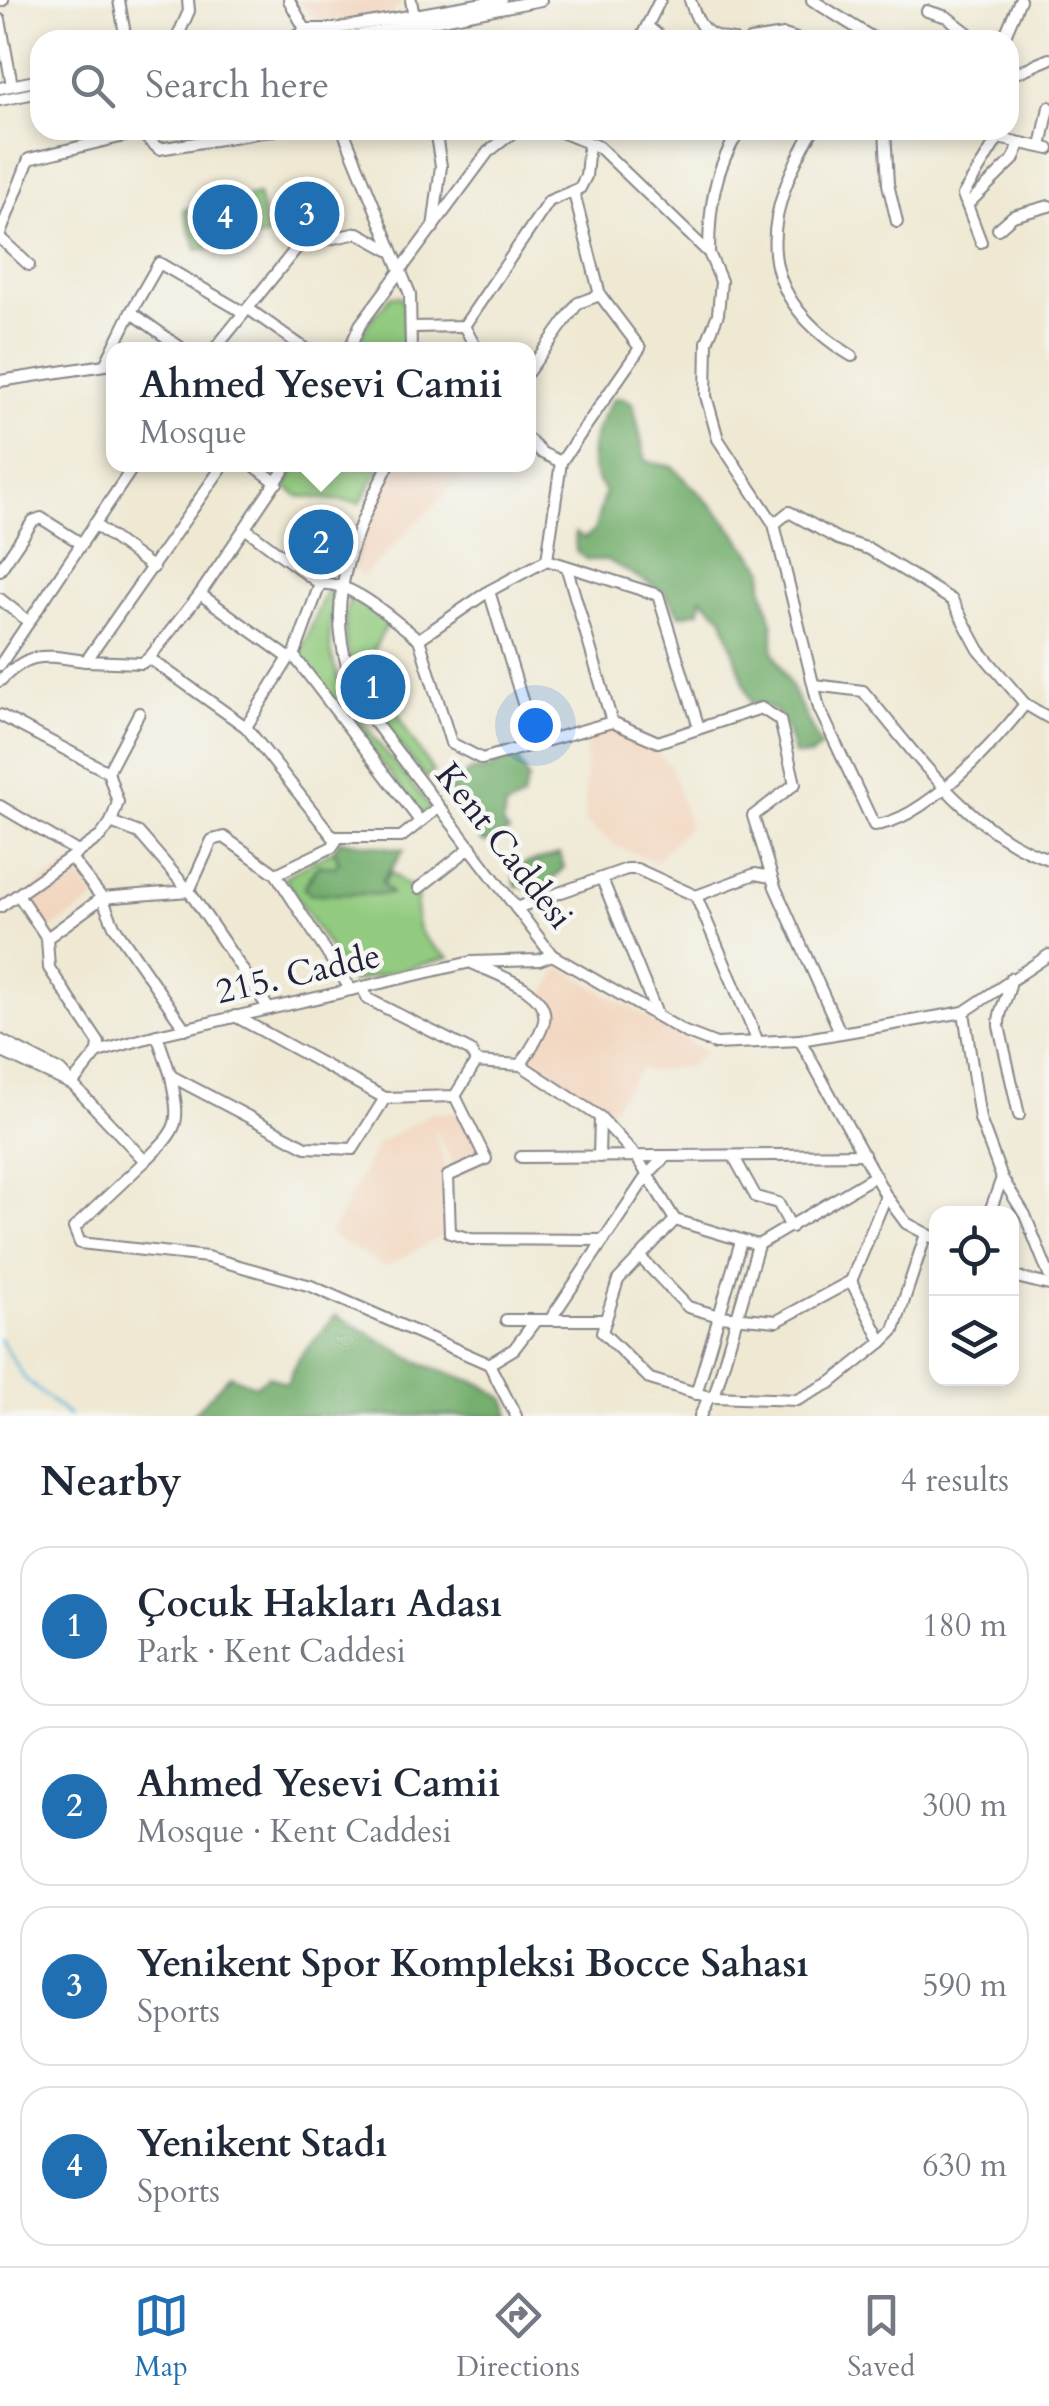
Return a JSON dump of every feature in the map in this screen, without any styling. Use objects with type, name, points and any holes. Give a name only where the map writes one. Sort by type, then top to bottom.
[{"type":"street","points":[[119,0],[124,30]]},
{"type":"street","points":[[181,30],[190,11],[188,0]]},
{"type":"street","points":[[289,0],[304,30]]},
{"type":"street","points":[[411,0],[416,30]]},
{"type":"street","points":[[374,30],[501,0]]},
{"type":"street","points":[[461,8],[541,0]]},
{"type":"street","points":[[645,30],[660,0]]},
{"type":"street","points":[[690,0],[703,30]]},
{"type":"street","points":[[812,0],[860,30]]},
{"type":"street","points":[[1007,30],[1020,0]]},
{"type":"street","points":[[928,11],[947,17],[963,30]]},
{"type":"street","points":[[0,20],[6,86]]},
{"type":"street","points":[[343,30],[414,20]]},
{"type":"street","points":[[647,26],[652,30]]},
{"type":"street","points":[[1019,72],[1049,59]]},
{"type":"street","points":[[0,100],[30,94]]},
{"type":"street","points":[[1007,140],[1045,148],[1049,107]]},
{"type":"street","points":[[29,265],[0,236],[30,158],[103,140]]},
{"type":"street","points":[[148,140],[159,149],[197,140]]},
{"type":"street","points":[[347,140],[398,274],[410,294],[412,342]]},
{"type":"street","points":[[432,231],[441,166],[437,140]]},
{"type":"street","points":[[353,342],[360,325],[488,152],[503,140]]},
{"type":"street","points":[[579,140],[599,147],[709,253],[721,281],[718,314],[707,342],[706,396],[718,439],[774,524],[819,708],[874,825],[890,824],[945,785],[986,750],[1024,704]]},
{"type":"street","points":[[709,253],[709,214],[718,174],[736,140]]},
{"type":"street","points":[[808,140],[781,196],[774,229],[778,271],[796,312],[824,339],[852,356]]},
{"type":"street","points":[[889,140],[888,184],[897,222]]},
{"type":"street","points":[[981,242],[963,195],[997,140]]},
{"type":"street","points":[[966,205],[1013,160],[1020,143]]},
{"type":"street","points":[[464,326],[549,201],[574,192],[586,176],[588,144]]},
{"type":"street","points":[[547,560],[562,462],[640,348],[600,295],[574,192]]},
{"type":"street","points":[[998,229],[1013,216],[1049,206]]},
{"type":"street","points":[[220,342],[298,245],[358,233],[390,250]]},
{"type":"street","points":[[119,342],[159,262],[294,342]]},
{"type":"street","points":[[536,361],[578,303],[600,295]]},
{"type":"street","points":[[131,312],[173,342]]},
{"type":"street","points":[[413,327],[464,326]]},
{"type":"street","points":[[464,326],[473,342]]},
{"type":"street","points":[[1,382],[106,367]]},
{"type":"street","points":[[536,447],[562,462]]},
{"type":"street","points":[[0,665],[130,472]]},
{"type":"street","points":[[86,661],[219,472]]},
{"type":"street","points":[[262,472],[277,484]]},
{"type":"street","points":[[0,681],[24,659],[42,655],[86,661],[142,662],[148,658],[200,594],[284,472]]},
{"type":"street","name":"Kent Caddesi","points":[[385,472],[354,534],[343,588],[338,644],[349,682],[552,954],[716,1044],[800,1040],[926,1022],[964,1012]]},
{"type":"street","points":[[774,524],[788,512],[838,539],[868,549],[952,600],[980,650],[1024,704],[1049,718]]},
{"type":"street","points":[[0,570],[34,522],[41,518],[82,544]]},
{"type":"street","points":[[94,524],[153,568]]},
{"type":"street","points":[[246,529],[320,584],[334,583],[419,639],[451,743],[482,759],[612,722],[658,742],[762,708],[780,720],[795,784],[753,816],[771,877],[840,1032]]},
{"type":"street","points":[[547,560],[658,595],[699,728]]},
{"type":"street","points":[[419,639],[489,591],[547,560]]},
{"type":"street","points":[[567,569],[612,722]]},
{"type":"street","points":[[246,726],[291,657],[320,584]]},
{"type":"street","points":[[489,591],[535,743]]},
{"type":"street","points":[[200,594],[291,657],[420,821]]},
{"type":"street","points":[[0,599],[29,622]]},
{"type":"street","points":[[148,658],[246,726],[332,837],[401,837],[439,807]]},
{"type":"street","points":[[814,685],[863,690],[898,736],[995,834],[1049,859]]},
{"type":"street","points":[[108,772],[138,713]]},
{"type":"street","points":[[0,716],[108,772],[118,802],[111,822],[75,855],[7,901],[47,938],[49,968],[99,1043],[98,1052],[72,1084]]},
{"type":"street","points":[[0,806],[75,855],[114,926],[185,1028]]},
{"type":"street","points":[[111,822],[139,833],[189,891],[270,1009]]},
{"type":"street","points":[[189,891],[212,840],[224,838],[276,874],[356,988],[368,998],[471,1051],[476,1062]]},
{"type":"street","points":[[276,874],[332,847],[338,838]]},
{"type":"street","points":[[419,888],[472,847]]},
{"type":"street","points":[[516,908],[637,869],[696,896],[758,1042]]},
{"type":"street","points":[[696,896],[755,874],[771,877]]},
{"type":"street","points":[[602,879],[656,1014]]},
{"type":"street","points":[[47,938],[102,898],[189,891]]},
{"type":"street","name":"215. Cadde","points":[[98,1052],[471,962],[540,960],[552,954]]},
{"type":"street","points":[[1049,955],[964,1012],[980,1119],[1002,1178],[1024,1215],[1049,1275]]},
{"type":"street","points":[[471,962],[537,996],[544,1023],[520,1065]]},
{"type":"street","points":[[1011,978],[1010,995],[998,1014],[1019,1115]]},
{"type":"street","points":[[235,1016],[385,1098],[455,1096]]},
{"type":"street","points":[[157,1035],[180,1120],[174,1133],[74,1228],[80,1243],[207,1258],[308,1290],[489,1364],[516,1416]]},
{"type":"street","points":[[0,1040],[60,1071],[145,1161]]},
{"type":"street","points":[[800,1040],[886,1196],[906,1223],[929,1235]]},
{"type":"street","points":[[0,1052],[72,1084]]},
{"type":"street","points":[[476,1062],[520,1065],[600,1117],[636,1156],[675,1220],[741,1241],[758,1245],[875,1176]]},
{"type":"street","points":[[455,1096],[476,1062]]},
{"type":"street","points":[[171,1076],[306,1147],[353,1149],[385,1098]]},
{"type":"street","points":[[455,1096],[486,1159],[448,1176],[450,1232],[471,1239],[604,1240]]},
{"type":"street","points":[[598,1157],[600,1117]]},
{"type":"street","points":[[521,1157],[864,1154]]},
{"type":"street","points":[[550,1320],[648,1174],[666,1156]]},
{"type":"street","points":[[734,1157],[756,1197],[778,1203],[791,1227]]},
{"type":"street","points":[[993,1206],[1002,1178]]},
{"type":"street","points":[[640,1258],[688,1307],[738,1319],[777,1321],[851,1282],[886,1196]]},
{"type":"street","points":[[675,1220],[618,1280],[602,1332],[650,1379],[706,1396],[797,1400],[832,1382],[894,1330],[929,1244]]},
{"type":"street","points":[[706,1396],[719,1316],[741,1241]]},
{"type":"street","points":[[700,1416],[738,1319],[758,1245]]},
{"type":"street","points":[[1019,1278],[1049,1285]]},
{"type":"street","points":[[851,1282],[882,1342]]},
{"type":"street","points":[[506,1320],[606,1320]]},
{"type":"street","points":[[489,1364],[514,1349],[536,1320]]},
{"type":"shaded area","points":[[298,0],[403,0],[393,13],[319,22]]},
{"type":"shaded area","points":[[394,472],[467,472],[362,578],[354,569],[360,533]]},
{"type":"shaded area","points":[[612,729],[658,753],[672,769],[689,826],[656,861],[615,846],[585,822],[586,741]]},
{"type":"shaded area","points":[[72,863],[96,899],[48,931],[24,895]]},
{"type":"shaded area","points":[[560,967],[706,1051],[690,1066],[649,1072],[642,1068],[607,1114],[592,1107],[526,1064],[550,1020],[543,997]]},
{"type":"shaded area","points":[[465,1111],[489,1160],[458,1175],[431,1122],[445,1165],[446,1234],[385,1267],[330,1235],[378,1143],[432,1113]]},
{"type":"green space","points":[[335,194],[342,225],[278,238],[274,202]]},
{"type":"green space","points":[[258,195],[268,236],[197,250],[184,210]]},
{"type":"green space","points":[[391,296],[400,296],[404,304],[405,342],[359,342],[366,326]]},
{"type":"green space","points":[[621,397],[633,403],[646,461],[673,467],[719,513],[764,569],[762,585],[773,627],[773,651],[821,747],[810,756],[794,755],[786,727],[777,713],[751,704],[722,616],[701,598],[699,611],[680,615],[664,592],[607,560],[587,560],[576,551],[575,533],[585,538],[594,531],[605,492],[593,469],[592,445],[613,399]]},
{"type":"green space","points":[[293,472],[378,472],[360,503],[298,496],[285,486]]},
{"type":"green space","points":[[327,588],[335,589],[330,643],[343,688],[369,732],[431,808],[422,815],[299,657]]},
{"type":"green space","points":[[350,597],[388,622],[370,657],[408,733],[433,772],[426,779],[379,717],[354,672],[345,623]]},
{"type":"green space","points":[[517,758],[528,779],[522,799],[505,808],[503,825],[509,832],[484,843],[462,816],[450,790],[470,771],[491,769],[499,759]]},
{"type":"green space","points":[[340,840],[404,850],[382,882],[391,894],[310,894],[304,888],[318,865],[335,867],[339,862],[334,849]]},
{"type":"green space","points":[[334,850],[339,862],[335,867],[314,869],[304,888],[310,894],[376,894],[391,872],[418,895],[416,916],[421,932],[449,958],[351,982],[284,877]]},
{"type":"green space","points":[[559,854],[564,867],[539,895],[532,895],[524,885],[516,886],[514,876],[523,864]]},
{"type":"green space","points":[[336,1315],[422,1364],[481,1384],[506,1400],[510,1416],[191,1416],[230,1375],[255,1386],[268,1376],[287,1384],[299,1358]]},
{"type":"waterway","points":[[0,1339],[26,1380],[69,1416]]},
{"type":"place","name":"Yenikent Spor Kompleksi Bocce Sahası","points":[[307,214]]},
{"type":"place","name":"Yenikent Stadı","points":[[225,217]]},
{"type":"place","name":"Ahmed Yesevi Camii","points":[[321,542]]},
{"type":"place","name":"Çocuk Hakları Adası","points":[[373,687]]}]
